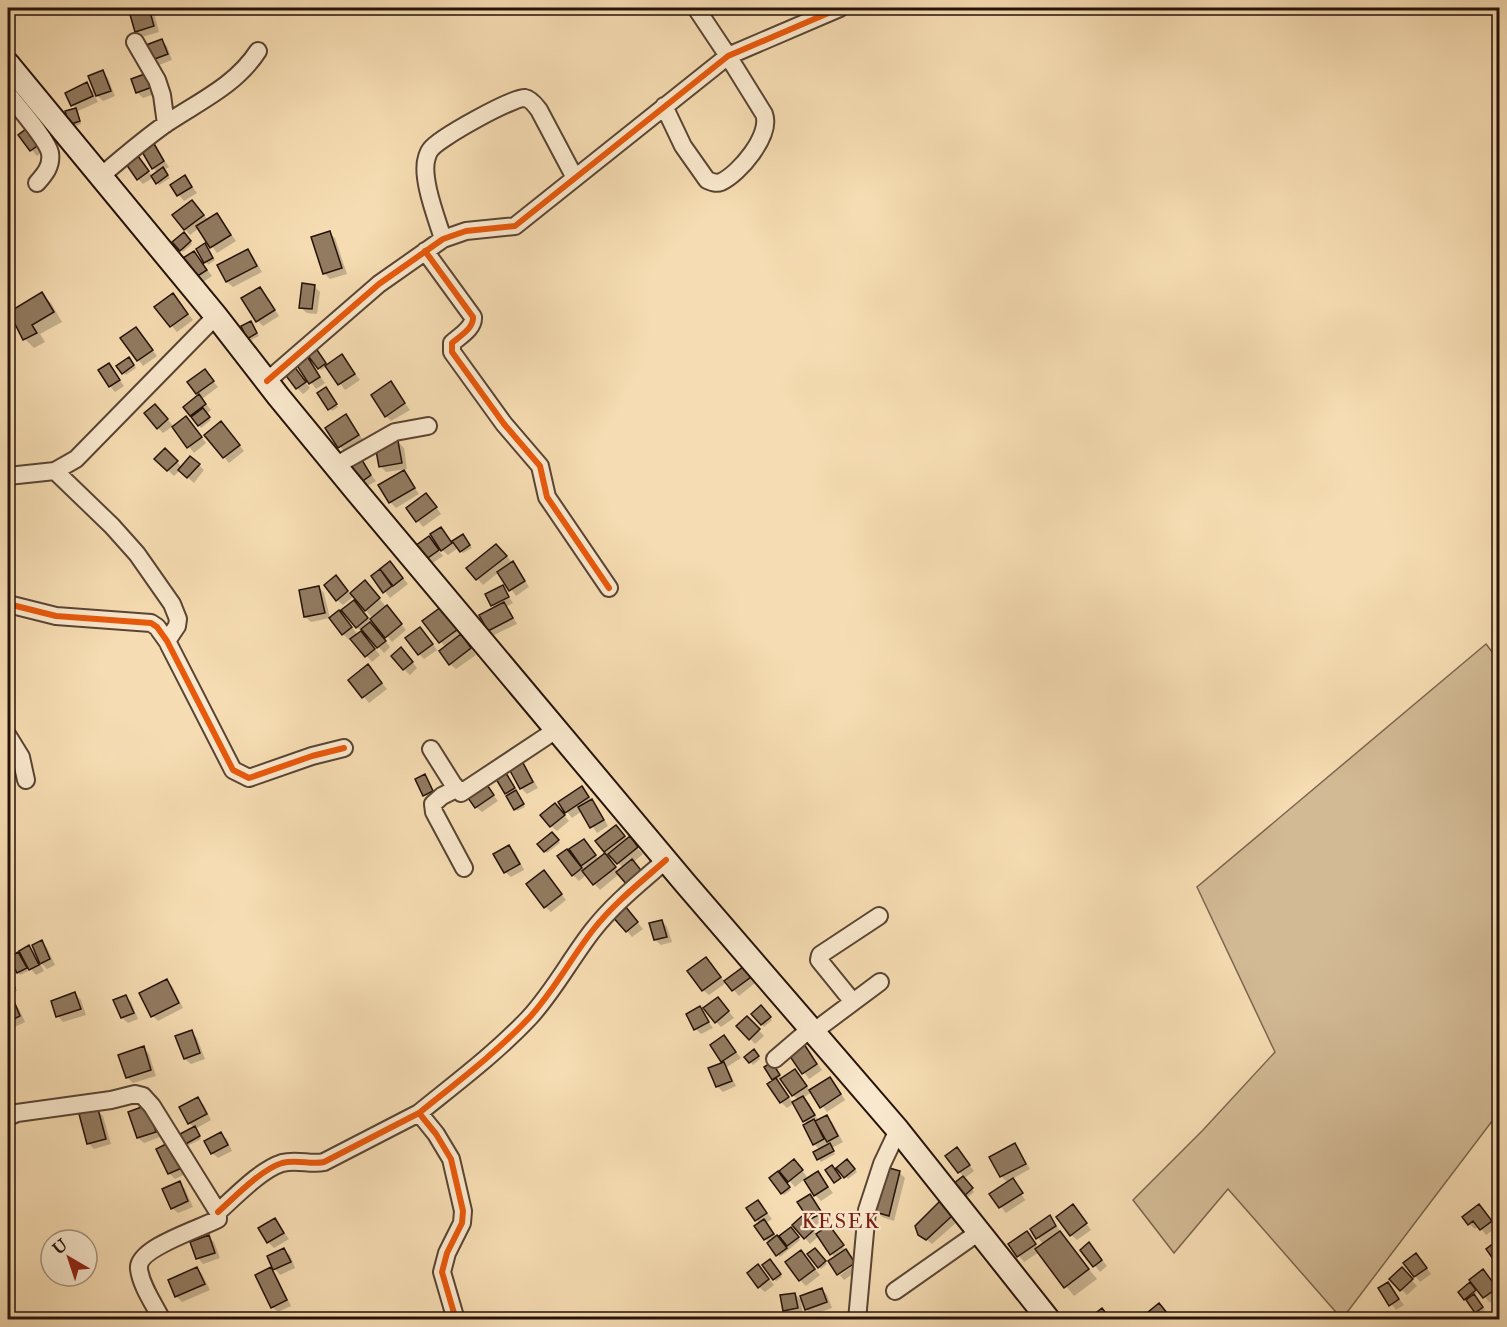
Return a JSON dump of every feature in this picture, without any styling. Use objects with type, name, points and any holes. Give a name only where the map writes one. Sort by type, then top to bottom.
[{"type":"main road","points":[[8,64],[216,316],[335,466],[666,860],[898,1131],[1049,1320]]},
{"type":"street","points":[[664,106],[683,146],[707,180],[720,182],[732,173],[760,141],[766,119],[696,8]]},
{"type":"street","points":[[267,381],[379,284],[442,239],[466,231],[515,226],[728,56],[840,8]]},
{"type":"street","points":[[135,42],[157,80],[162,95],[165,124]]},
{"type":"street","points":[[101,176],[165,124],[228,85],[242,72],[258,51]]},
{"type":"street","points":[[8,94],[46,144],[50,154],[48,170],[37,183]]},
{"type":"street","points":[[442,239],[425,173],[431,148],[462,127],[513,101],[525,98],[531,101],[543,118],[575,178]]},
{"type":"street","points":[[425,251],[473,317],[472,326],[452,343],[452,351],[504,424],[540,466],[547,497],[609,588]]},
{"type":"street","points":[[8,476],[55,471],[76,459],[216,316]]},
{"type":"street","points":[[335,466],[395,432],[428,426]]},
{"type":"street","points":[[55,471],[112,526],[137,554],[172,604],[178,619],[177,626],[167,641]]},
{"type":"street","points":[[8,604],[56,616],[151,623],[157,627],[167,641],[232,770],[249,778],[312,756],[344,748]]},
{"type":"street","points":[[431,749],[456,789],[461,793],[556,730]]},
{"type":"street","points":[[8,736],[21,757],[26,780]]},
{"type":"street","points":[[456,789],[433,804],[434,812],[464,868]]},
{"type":"street","points":[[218,1212],[263,1174],[280,1164],[300,1160],[324,1162],[419,1113],[479,1064],[529,1018],[558,983],[593,930],[615,906],[666,860]]},
{"type":"street","points":[[853,1002],[819,960],[820,955],[879,916]]},
{"type":"street","points":[[775,1059],[811,1030],[880,982]]},
{"type":"street","points":[[8,1117],[17,1113],[111,1100],[135,1094],[143,1096],[152,1106],[218,1212],[218,1219],[151,1250],[139,1263],[144,1284],[162,1320]]},
{"type":"street","points":[[419,1113],[436,1134],[451,1159],[463,1211],[462,1223],[447,1253],[442,1272],[456,1320]]},
{"type":"street","points":[[857,1320],[867,1209],[882,1164],[898,1131]]},
{"type":"street","points":[[895,1291],[980,1232]]},
{"type":"shaded area","points":[[1486,644],[1500,662],[1499,1112],[1342,1319],[1228,1189],[1174,1253],[1133,1200],[1203,1130],[1275,1052],[1197,887]]},
{"type":"building","points":[[149,8],[154,26],[135,32],[129,11]]},
{"type":"building","points":[[162,39],[168,54],[152,60],[146,45]]},
{"type":"building","points":[[103,70],[111,91],[96,96],[88,76]]},
{"type":"building","points":[[150,72],[155,86],[136,93],[131,79]]},
{"type":"building","points":[[87,82],[93,96],[71,106],[65,93]]},
{"type":"building","points":[[76,108],[80,121],[69,125],[65,111]]},
{"type":"building","points":[[30,126],[43,142],[30,151],[18,135]]},
{"type":"building","points":[[153,142],[164,161],[152,169],[141,150]]},
{"type":"building","points":[[138,156],[149,171],[137,180],[126,164]]},
{"type":"building","points":[[163,167],[168,175],[156,184],[151,176]]},
{"type":"building","points":[[185,175],[192,187],[177,196],[170,185]]},
{"type":"building","points":[[192,200],[204,215],[184,230],[172,215]]},
{"type":"building","points":[[217,213],[231,235],[210,248],[196,226]]},
{"type":"building","points":[[330,231],[342,268],[323,274],[311,237]]},
{"type":"building","points":[[184,232],[191,241],[180,251],[172,242]]},
{"type":"building","points":[[205,243],[213,258],[204,263],[196,249]]},
{"type":"building","points":[[248,249],[257,266],[226,282],[217,265]]},
{"type":"building","points":[[194,251],[207,270],[196,277],[183,258]]},
{"type":"building","points":[[302,283],[315,285],[312,309],[299,308]]},
{"type":"building","points":[[260,287],[275,310],[256,322],[241,298]]},
{"type":"building","points":[[42,292],[54,312],[32,325],[37,333],[23,340],[9,312]]},
{"type":"building","points":[[173,293],[188,314],[170,327],[154,307]]},
{"type":"building","points":[[251,321],[257,333],[247,339],[241,326]]},
{"type":"building","points":[[136,327],[153,350],[137,361],[120,338]]},
{"type":"building","points":[[315,347],[326,363],[318,369],[306,353]]},
{"type":"building","points":[[342,354],[355,374],[338,385],[325,366]]},
{"type":"building","points":[[307,356],[320,377],[309,384],[296,364]]},
{"type":"building","points":[[129,357],[134,365],[122,374],[116,366]]},
{"type":"building","points":[[109,363],[120,380],[109,387],[98,370]]},
{"type":"building","points":[[294,366],[306,382],[296,389],[284,373]]},
{"type":"building","points":[[205,369],[214,381],[196,394],[187,382]]},
{"type":"building","points":[[391,381],[405,403],[385,417],[371,395]]},
{"type":"building","points":[[326,387],[337,404],[328,410],[317,393]]},
{"type":"building","points":[[199,394],[206,404],[190,416],[183,407]]},
{"type":"building","points":[[155,404],[168,419],[157,429],[144,413]]},
{"type":"building","points":[[203,408],[210,417],[198,426],[191,417]]},
{"type":"building","points":[[346,414],[359,435],[338,448],[325,428]]},
{"type":"building","points":[[186,416],[202,437],[187,448],[172,427]]},
{"type":"building","points":[[221,421],[240,445],[223,458],[204,435]]},
{"type":"building","points":[[398,441],[402,463],[379,467],[375,445]]},
{"type":"building","points":[[165,448],[178,461],[167,471],[154,459]]},
{"type":"building","points":[[190,456],[200,464],[187,478],[178,470]]},
{"type":"building","points":[[362,460],[371,475],[360,483],[350,468]]},
{"type":"building","points":[[404,470],[415,488],[389,503],[378,485]]},
{"type":"building","points":[[426,493],[437,507],[416,522],[406,508]]},
{"type":"building","points":[[441,527],[452,543],[441,551],[430,534]]},
{"type":"building","points":[[463,534],[470,545],[460,552],[452,541]]},
{"type":"building","points":[[429,536],[439,550],[425,560],[415,546]]},
{"type":"building","points":[[496,544],[507,556],[476,580],[466,568]]},
{"type":"building","points":[[390,561],[403,578],[393,586],[380,569]]},
{"type":"building","points":[[513,561],[525,581],[509,591],[497,572]]},
{"type":"building","points":[[380,569],[392,586],[383,593],[371,576]]},
{"type":"building","points":[[336,575],[348,591],[336,601],[324,585]]},
{"type":"building","points":[[365,580],[380,598],[365,611],[350,593]]},
{"type":"building","points":[[503,585],[509,597],[491,606],[485,594]]},
{"type":"building","points":[[319,586],[325,613],[304,617],[299,590]]},
{"type":"building","points":[[354,600],[368,618],[356,628],[341,610]]},
{"type":"building","points":[[504,602],[513,618],[488,631],[479,615]]},
{"type":"building","points":[[387,605],[402,624],[385,638],[370,619]]},
{"type":"building","points":[[441,607],[458,629],[439,643],[422,621]]},
{"type":"building","points":[[339,610],[352,627],[342,635],[329,618]]},
{"type":"building","points":[[370,622],[386,641],[377,648],[361,629]]},
{"type":"building","points":[[420,627],[433,644],[418,655],[405,638]]},
{"type":"building","points":[[361,631],[375,649],[365,657],[350,639]]},
{"type":"building","points":[[461,634],[471,648],[449,665],[439,651]]},
{"type":"building","points":[[401,647],[413,662],[403,670],[391,656]]},
{"type":"building","points":[[368,664],[382,683],[362,698],[348,680]]},
{"type":"building","points":[[521,759],[533,782],[520,789],[508,767]]},
{"type":"building","points":[[506,773],[515,788],[505,794],[496,779]]},
{"type":"building","points":[[425,774],[433,791],[423,796],[415,779]]},
{"type":"building","points":[[485,782],[494,795],[475,808],[466,795]]},
{"type":"building","points":[[582,786],[589,797],[565,813],[558,802]]},
{"type":"building","points":[[516,790],[524,804],[514,810],[506,796]]},
{"type":"building","points":[[592,799],[604,820],[590,828],[578,807]]},
{"type":"building","points":[[555,803],[565,815],[550,827],[540,815]]},
{"type":"building","points":[[616,825],[625,836],[604,852],[595,841]]},
{"type":"building","points":[[552,832],[559,840],[544,852],[537,844]]},
{"type":"building","points":[[630,836],[638,847],[617,864],[608,854]]},
{"type":"building","points":[[584,839],[596,855],[581,866],[569,849]]},
{"type":"building","points":[[509,845],[520,864],[504,873],[493,854]]},
{"type":"building","points":[[567,849],[582,868],[572,876],[557,856]]},
{"type":"building","points":[[605,853],[616,867],[593,885],[582,871]]},
{"type":"building","points":[[632,859],[644,874],[628,886],[616,872]]},
{"type":"building","points":[[544,870],[562,894],[544,908],[526,884]]},
{"type":"building","points":[[625,906],[638,922],[626,932],[612,916]]},
{"type":"building","points":[[662,920],[667,937],[654,940],[649,923]]},
{"type":"building","points":[[42,940],[50,959],[40,964],[32,945]]},
{"type":"building","points":[[29,945],[39,965],[29,970],[19,951]]},
{"type":"building","points":[[18,952],[27,968],[17,973],[9,957]]},
{"type":"building","points":[[706,957],[721,977],[702,991],[687,971]]},
{"type":"building","points":[[743,967],[751,977],[732,991],[724,981]]},
{"type":"building","points":[[11,975],[15,988],[8,991],[8,977]]},
{"type":"building","points":[[167,979],[179,1003],[151,1017],[139,993]]},
{"type":"building","points":[[75,992],[81,1009],[56,1017],[51,1001]]},
{"type":"building","points":[[126,995],[134,1013],[121,1018],[113,1000]]},
{"type":"building","points":[[718,997],[729,1011],[715,1023],[703,1008]]},
{"type":"building","points":[[14,1001],[20,1016],[8,1022],[8,1004]]},
{"type":"building","points":[[761,1005],[771,1017],[761,1025],[751,1014]]},
{"type":"building","points":[[700,1006],[709,1022],[694,1030],[686,1014]]},
{"type":"building","points":[[747,1016],[760,1029],[749,1040],[736,1026]]},
{"type":"building","points":[[192,1030],[200,1053],[184,1059],[175,1036]]},
{"type":"building","points":[[724,1035],[736,1052],[721,1062],[710,1045]]},
{"type":"building","points":[[804,1044],[817,1064],[802,1074],[789,1055]]},
{"type":"building","points":[[144,1046],[151,1070],[126,1078],[118,1055]]},
{"type":"building","points":[[754,1049],[759,1056],[749,1063],[744,1057]]},
{"type":"building","points":[[724,1062],[732,1081],[716,1087],[708,1068]]},
{"type":"building","points":[[772,1062],[780,1075],[772,1080],[764,1067]]},
{"type":"building","points":[[795,1069],[807,1086],[792,1096],[780,1079]]},
{"type":"building","points":[[830,1077],[841,1094],[820,1108],[809,1090]]},
{"type":"building","points":[[776,1078],[789,1097],[780,1103],[767,1084]]},
{"type":"building","points":[[803,1096],[815,1115],[803,1122],[792,1102]]},
{"type":"building","points":[[198,1097],[207,1114],[188,1124],[179,1107]]},
{"type":"building","points":[[147,1105],[156,1132],[137,1138],[128,1112]]},
{"type":"building","points":[[98,1109],[106,1139],[87,1144],[79,1114]]},
{"type":"building","points":[[827,1115],[838,1136],[827,1142],[815,1121]]},
{"type":"building","points":[[814,1119],[824,1139],[813,1145],[803,1125]]},
{"type":"building","points":[[195,1126],[200,1136],[184,1145],[178,1135]]},
{"type":"building","points":[[221,1132],[228,1145],[211,1154],[204,1141]]},
{"type":"building","points":[[172,1141],[184,1167],[168,1174],[156,1149]]},
{"type":"building","points":[[830,1143],[834,1151],[817,1160],[813,1152]]},
{"type":"building","points":[[1015,1143],[1026,1164],[1000,1177],[989,1157]]},
{"type":"building","points":[[957,1147],[970,1165],[958,1173],[945,1156]]},
{"type":"building","points":[[794,1159],[803,1170],[788,1182],[779,1171]]},
{"type":"building","points":[[847,1159],[855,1169],[844,1178],[836,1168]]},
{"type":"building","points":[[832,1165],[841,1178],[834,1183],[825,1170]]},
{"type":"building","points":[[886,1167],[900,1171],[889,1216],[875,1212]]},
{"type":"building","points":[[778,1171],[790,1187],[781,1194],[769,1178]]},
{"type":"building","points":[[818,1171],[828,1187],[814,1196],[804,1180]]},
{"type":"building","points":[[963,1176],[973,1188],[964,1196],[953,1184]]},
{"type":"building","points":[[1013,1178],[1023,1193],[999,1208],[989,1194]]},
{"type":"building","points":[[180,1181],[188,1201],[171,1209],[162,1189]]},
{"type":"building","points":[[810,1194],[822,1213],[809,1220],[797,1202]]},
{"type":"building","points":[[758,1200],[767,1213],[755,1221],[746,1208]]},
{"type":"building","points":[[940,1201],[953,1215],[926,1240],[918,1235],[915,1226]]},
{"type":"building","points":[[1073,1204],[1087,1223],[1070,1236],[1056,1217]]},
{"type":"building","points":[[1479,1204],[1492,1221],[1480,1230],[1473,1221],[1468,1225],[1462,1217]]},
{"type":"building","points":[[1050,1215],[1056,1226],[1036,1239],[1030,1229]]},
{"type":"building","points":[[802,1216],[814,1230],[804,1239],[792,1225]]},
{"type":"building","points":[[275,1218],[284,1233],[267,1243],[258,1228]]},
{"type":"building","points":[[764,1219],[774,1234],[764,1240],[754,1226]]},
{"type":"building","points":[[829,1225],[844,1245],[830,1255],[816,1234]]},
{"type":"building","points":[[791,1227],[799,1237],[787,1246],[779,1236]]},
{"type":"building","points":[[1027,1231],[1036,1244],[1017,1257],[1008,1244]]},
{"type":"building","points":[[1060,1231],[1089,1269],[1064,1288],[1035,1249]]},
{"type":"building","points":[[209,1235],[215,1253],[196,1259],[190,1242]]},
{"type":"building","points":[[777,1235],[787,1248],[776,1256],[767,1243]]},
{"type":"building","points":[[1498,1240],[1500,1265],[1498,1266],[1486,1249]]},
{"type":"building","points":[[1089,1242],[1102,1260],[1093,1267],[1080,1250]]},
{"type":"building","points":[[284,1248],[291,1262],[273,1270],[267,1256]]},
{"type":"building","points":[[815,1248],[826,1261],[818,1268],[807,1254]]},
{"type":"building","points":[[846,1249],[855,1263],[837,1275],[828,1261]]},
{"type":"building","points":[[801,1250],[815,1269],[799,1281],[785,1262]]},
{"type":"building","points":[[1416,1253],[1427,1268],[1414,1277],[1403,1263]]},
{"type":"building","points":[[770,1259],[781,1274],[773,1280],[762,1265]]},
{"type":"building","points":[[758,1264],[769,1279],[758,1288],[747,1273]]},
{"type":"building","points":[[197,1267],[205,1284],[175,1297],[168,1280]]},
{"type":"building","points":[[271,1267],[287,1300],[271,1308],[255,1275]]},
{"type":"building","points":[[1402,1267],[1413,1279],[1400,1291],[1389,1279]]},
{"type":"building","points":[[1483,1269],[1497,1288],[1483,1298],[1469,1280]]},
{"type":"building","points":[[1388,1282],[1399,1299],[1389,1306],[1378,1288]]},
{"type":"building","points":[[1470,1282],[1476,1290],[1464,1300],[1458,1292]]},
{"type":"building","points":[[822,1288],[827,1302],[805,1310],[800,1296]]},
{"type":"building","points":[[795,1293],[798,1308],[783,1311],[780,1295]]},
{"type":"building","points":[[1474,1294],[1483,1307],[1475,1313],[1466,1300]]},
{"type":"building","points":[[1159,1303],[1171,1320],[1152,1320],[1147,1313]]},
{"type":"building","points":[[1102,1308],[1111,1320],[1096,1320],[1093,1315]]},
{"type":"cycle path","points":[[267,381],[379,284],[443,239],[466,231],[515,226],[728,56],[840,8]]},
{"type":"cycle path","points":[[425,251],[473,317],[469,328],[452,343],[452,352],[504,424],[540,466],[547,497],[609,588]]},
{"type":"cycle path","points":[[8,604],[56,616],[151,623],[157,627],[167,641],[233,770],[249,778],[312,756],[344,748]]},
{"type":"cycle path","points":[[419,1113],[489,1056],[529,1018],[601,920],[666,860]]},
{"type":"cycle path","points":[[218,1212],[248,1185],[282,1163],[324,1162],[419,1113],[436,1134],[451,1159],[463,1211],[462,1223],[447,1253],[442,1272],[456,1320]]},
{"type":"district","name":"KESEK","points":[[841,1221]]}]
